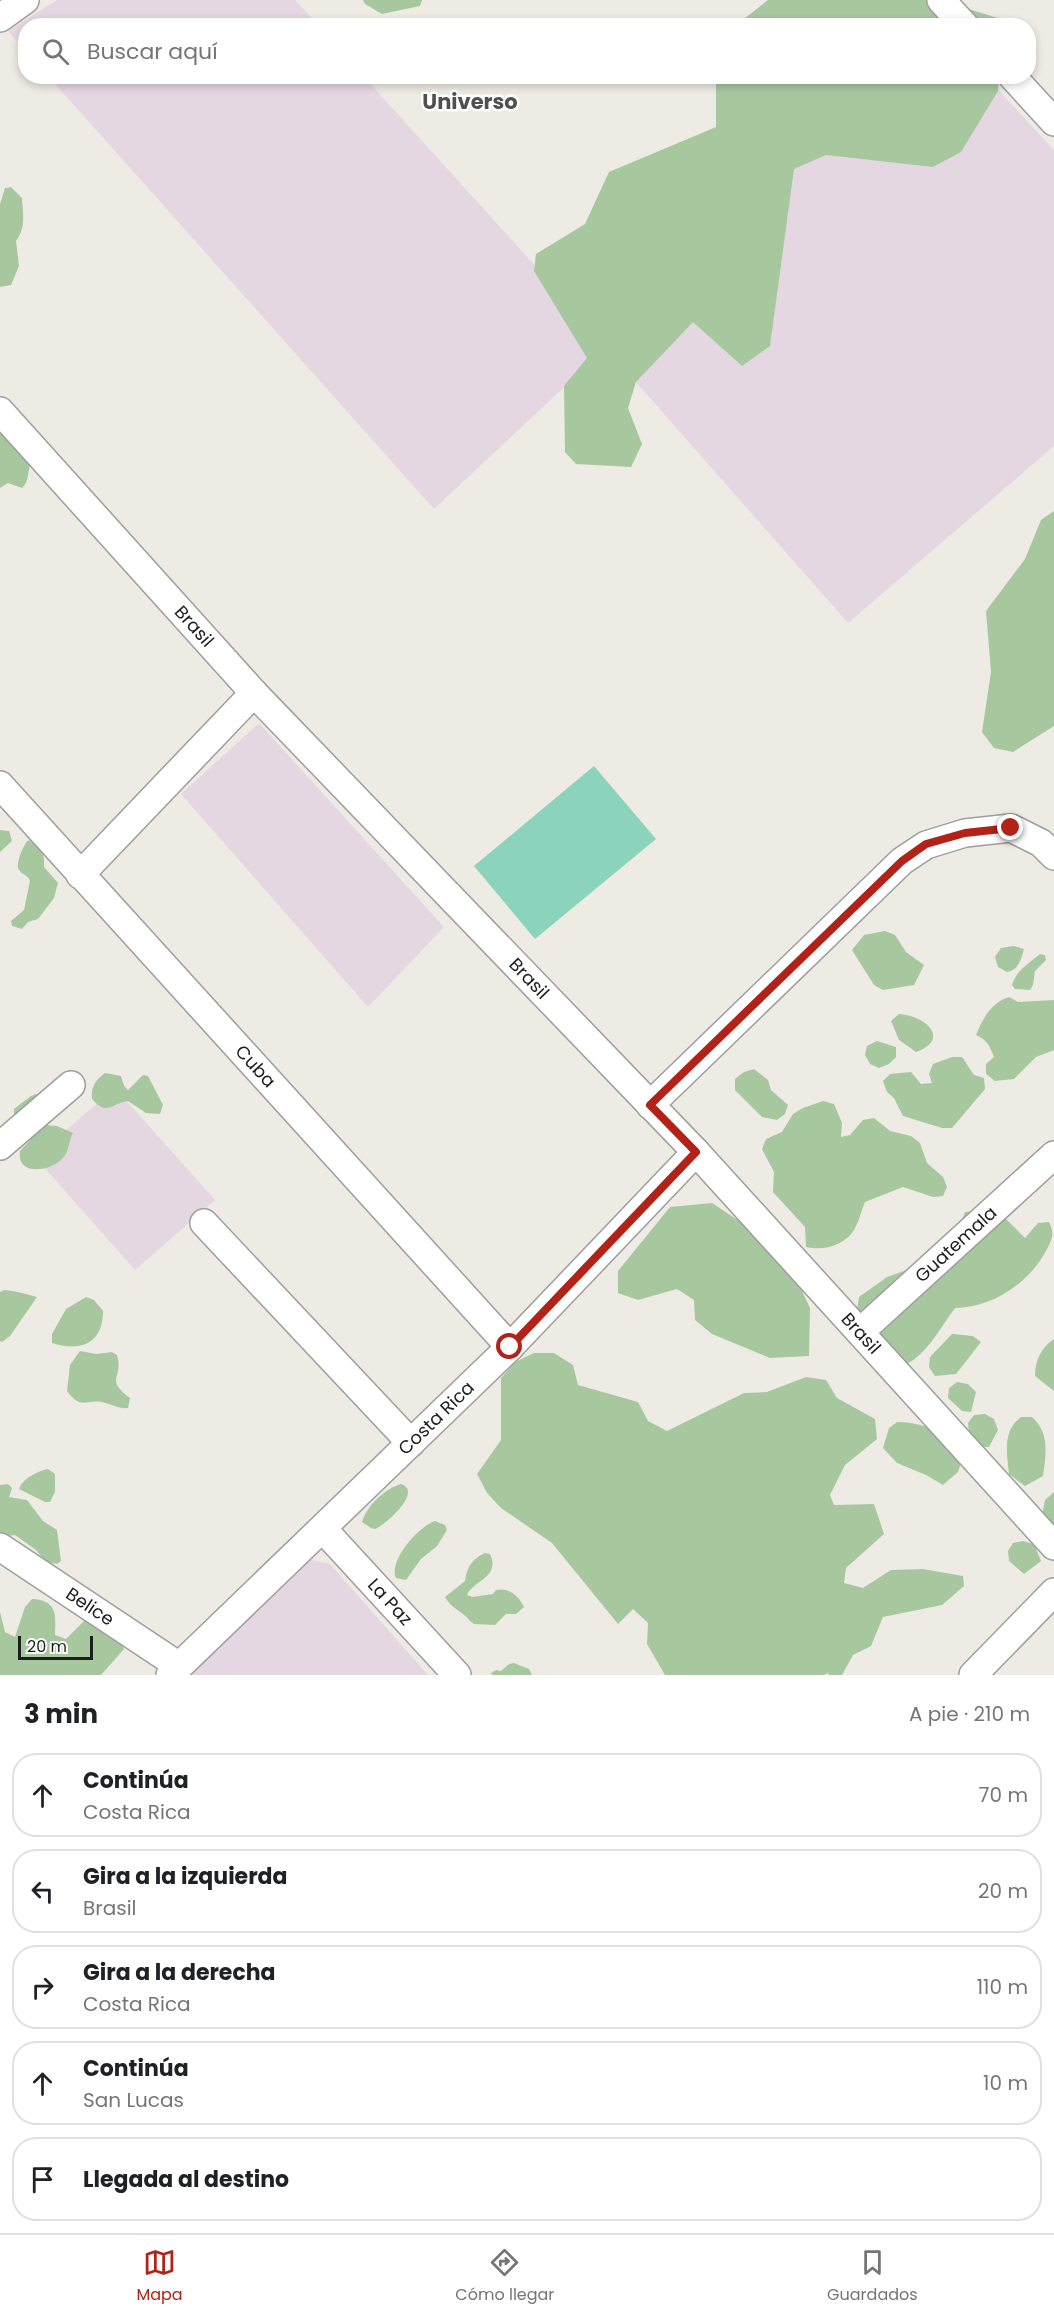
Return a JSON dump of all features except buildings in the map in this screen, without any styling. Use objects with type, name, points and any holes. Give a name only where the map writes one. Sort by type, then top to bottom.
[{"type":"street","points":[[0,18],[25,0]]},
{"type":"street","points":[[942,0],[958,18]]},
{"type":"street","points":[[1019,84],[1054,122]]},
{"type":"street","name":"Brasil","points":[[0,411],[254,693],[696,1152],[1054,1546]]},
{"type":"street","points":[[80,875],[254,693]]},
{"type":"street","name":"Cuba","points":[[0,785],[510,1347]]},
{"type":"street","points":[[650,1105],[902,861],[926,844],[965,833],[1011,828],[1041,843],[1054,856]]},
{"type":"street","points":[[0,1146],[71,1085]]},
{"type":"street","name":"Costa Rica","points":[[174,1671],[510,1347],[696,1152]]},
{"type":"street","name":"Guatemala","points":[[860,1332],[1054,1155]]},
{"type":"street","points":[[204,1223],[411,1443]]},
{"type":"street","name":"La Paz","points":[[323,1529],[457,1675]]},
{"type":"street","name":"Belice","points":[[0,1547],[174,1671]]},
{"type":"street","points":[[974,1675],[1054,1592]]},
{"type":"shaded area","points":[[57,0],[295,0],[312,18],[29,18]]},
{"type":"shaded area","points":[[18,25],[18,42],[8,31]]},
{"type":"shaded area","points":[[55,84],[370,84],[608,346],[879,84],[993,84],[1054,150],[1054,446],[848,623],[606,348],[434,509]]},
{"type":"shaded area","points":[[259,723],[444,927],[368,1007],[181,794]]},
{"type":"shaded area","points":[[115,1088],[215,1200],[135,1270],[35,1157]]},
{"type":"shaded area","points":[[303,1558],[330,1564],[428,1675],[187,1675]]},
{"type":"green space","points":[[363,0],[422,0],[420,6],[382,14],[365,4]]},
{"type":"green space","points":[[768,0],[960,0],[962,7],[998,18],[745,18]]},
{"type":"green space","points":[[716,84],[998,84],[998,91],[961,152],[933,167],[826,155],[794,169],[770,346],[742,366],[693,322],[636,382],[628,408],[642,444],[631,467],[576,464],[565,452],[564,386],[587,358],[534,271],[536,254],[585,224],[609,172],[716,127]]},
{"type":"green space","points":[[11,187],[22,198],[23,226],[16,241],[19,266],[11,285],[0,287],[0,204],[5,188]]},
{"type":"green space","points":[[0,429],[33,460],[27,481],[22,488],[8,483],[0,488]]},
{"type":"green space","points":[[1054,511],[1054,726],[1013,752],[994,748],[982,732],[991,672],[986,611],[1025,559],[1041,520]]},
{"type":"green space","points":[[594,766],[656,839],[535,939],[474,866]]},
{"type":"green space","points":[[0,830],[9,831],[12,841],[0,852]]},
{"type":"green space","points":[[31,840],[40,848],[44,867],[58,883],[54,898],[38,919],[28,922],[22,929],[12,926],[11,921],[24,910],[30,881],[19,870],[18,864],[25,844]]},
{"type":"green space","points":[[885,931],[895,935],[906,952],[924,965],[914,985],[883,990],[874,985],[852,950],[864,935]]},
{"type":"green space","points":[[1014,946],[1024,949],[1017,966],[1007,972],[998,967],[995,957],[1001,948]]},
{"type":"green space","points":[[1040,954],[1045,955],[1046,960],[1035,971],[1030,990],[1015,989],[1012,985],[1017,976]]},
{"type":"green space","points":[[1009,997],[1018,1002],[1054,1000],[1054,1050],[1036,1057],[1014,1079],[995,1081],[986,1074],[986,1064],[994,1057],[993,1053],[985,1041],[976,1035],[988,1012],[997,1003]]},
{"type":"green space","points":[[899,1014],[918,1019],[931,1029],[932,1041],[926,1047],[916,1052],[899,1040],[891,1021]]},
{"type":"green space","points":[[877,1041],[896,1047],[896,1057],[889,1064],[879,1068],[870,1064],[865,1055],[867,1046]]},
{"type":"green space","points":[[952,1057],[962,1057],[974,1075],[984,1078],[985,1089],[952,1128],[942,1128],[903,1116],[894,1098],[887,1092],[883,1081],[890,1074],[911,1072],[921,1084],[932,1083],[929,1074],[933,1064]]},
{"type":"green space","points":[[754,1069],[768,1080],[771,1090],[788,1105],[785,1114],[777,1120],[762,1117],[735,1090],[735,1079],[744,1072]]},
{"type":"green space","points":[[105,1073],[121,1076],[128,1090],[143,1075],[148,1076],[163,1105],[160,1114],[146,1113],[128,1101],[110,1108],[97,1104],[92,1099],[93,1087]]},
{"type":"green space","points":[[36,1094],[42,1095],[14,1119],[14,1109]]},
{"type":"green space","points":[[823,1101],[834,1104],[842,1123],[841,1137],[850,1135],[863,1120],[874,1118],[890,1131],[911,1136],[920,1143],[927,1163],[943,1177],[947,1187],[943,1196],[933,1197],[903,1187],[865,1202],[856,1227],[845,1240],[826,1248],[806,1247],[805,1227],[773,1192],[774,1172],[762,1149],[766,1139],[782,1132],[793,1114]]},
{"type":"green space","points":[[46,1125],[57,1126],[73,1133],[66,1153],[62,1159],[50,1167],[28,1168],[20,1159],[20,1151]]},
{"type":"green space","points":[[712,1203],[783,1250],[810,1308],[809,1356],[770,1358],[712,1334],[695,1320],[694,1300],[677,1289],[638,1300],[618,1293],[618,1271],[670,1207]]},
{"type":"green space","points":[[995,1208],[1025,1238],[1038,1223],[1049,1222],[1052,1232],[1051,1240],[1032,1271],[1022,1281],[997,1298],[969,1307],[955,1308],[934,1339],[916,1358],[906,1364],[895,1368],[883,1368],[862,1357],[855,1323],[859,1297],[887,1277],[918,1266],[934,1245],[958,1231],[965,1212]]},
{"type":"green space","points":[[4,1290],[37,1297],[10,1336],[2,1342],[0,1341],[0,1292]]},
{"type":"green space","points":[[86,1297],[94,1300],[103,1311],[99,1331],[94,1338],[80,1346],[62,1346],[52,1343],[52,1334],[66,1309]]},
{"type":"green space","points":[[952,1334],[973,1336],[981,1342],[956,1374],[935,1376],[929,1367],[930,1357]]},
{"type":"green space","points":[[1054,1339],[1054,1391],[1035,1376],[1040,1355]]},
{"type":"green space","points":[[80,1351],[96,1354],[112,1352],[117,1355],[119,1363],[116,1382],[130,1398],[128,1408],[99,1402],[81,1402],[72,1397],[67,1391],[70,1365]]},
{"type":"green space","points":[[534,1353],[554,1353],[573,1365],[578,1385],[638,1402],[648,1421],[667,1431],[744,1393],[767,1392],[806,1377],[826,1380],[837,1398],[875,1419],[877,1439],[845,1465],[830,1495],[834,1505],[874,1504],[884,1534],[846,1568],[844,1583],[863,1588],[891,1570],[923,1569],[963,1576],[964,1586],[942,1605],[883,1617],[871,1646],[853,1655],[842,1675],[829,1675],[828,1673],[824,1675],[665,1675],[647,1644],[648,1623],[633,1609],[618,1624],[552,1543],[501,1508],[487,1493],[477,1474],[501,1440],[501,1378],[515,1362]]},
{"type":"green space","points":[[957,1382],[968,1384],[976,1392],[971,1412],[962,1411],[948,1398],[949,1388]]},
{"type":"green space","points":[[985,1414],[994,1419],[998,1430],[989,1447],[979,1447],[970,1442],[968,1423],[974,1415]]},
{"type":"green space","points":[[1021,1417],[1032,1417],[1038,1423],[1045,1444],[1043,1476],[1025,1486],[1009,1474],[1007,1450],[1008,1436]]},
{"type":"green space","points":[[897,1422],[920,1425],[935,1432],[948,1444],[961,1463],[958,1472],[943,1485],[897,1463],[883,1448],[889,1428]]},
{"type":"green space","points":[[48,1469],[55,1474],[55,1492],[50,1502],[45,1502],[19,1489],[23,1482],[31,1476]]},
{"type":"green space","points":[[8,1484],[12,1488],[9,1497],[27,1500],[43,1521],[57,1530],[61,1561],[57,1564],[46,1562],[36,1550],[15,1535],[0,1537],[0,1485]]},
{"type":"green space","points":[[401,1484],[407,1488],[406,1500],[387,1521],[375,1529],[362,1522],[377,1498]]},
{"type":"green space","points":[[1054,1492],[1054,1529],[1041,1520],[1045,1500]]},
{"type":"green space","points":[[435,1521],[445,1525],[447,1530],[437,1546],[421,1559],[406,1580],[396,1578],[396,1563],[406,1545],[428,1524]]},
{"type":"green space","points":[[1023,1541],[1034,1544],[1041,1561],[1024,1574],[1009,1561],[1008,1551],[1013,1543]]},
{"type":"green space","points":[[485,1553],[490,1554],[492,1568],[467,1595],[472,1597],[493,1594],[496,1590],[501,1589],[516,1596],[524,1607],[516,1614],[506,1614],[495,1625],[474,1624],[445,1597],[465,1581],[471,1564]]},
{"type":"green space","points":[[32,1599],[46,1602],[51,1606],[55,1615],[55,1635],[66,1639],[89,1616],[110,1621],[124,1649],[101,1675],[0,1675],[0,1612],[5,1632],[15,1637],[25,1607]]},
{"type":"green space","points":[[514,1663],[529,1669],[532,1675],[492,1675],[491,1673],[496,1670],[501,1671]]},
{"type":"district","name":"Universo","points":[[470,102]]},
{"type":"route","points":[[510,1347],[696,1152],[650,1105],[902,861],[926,844],[965,833],[1011,828]]}]
